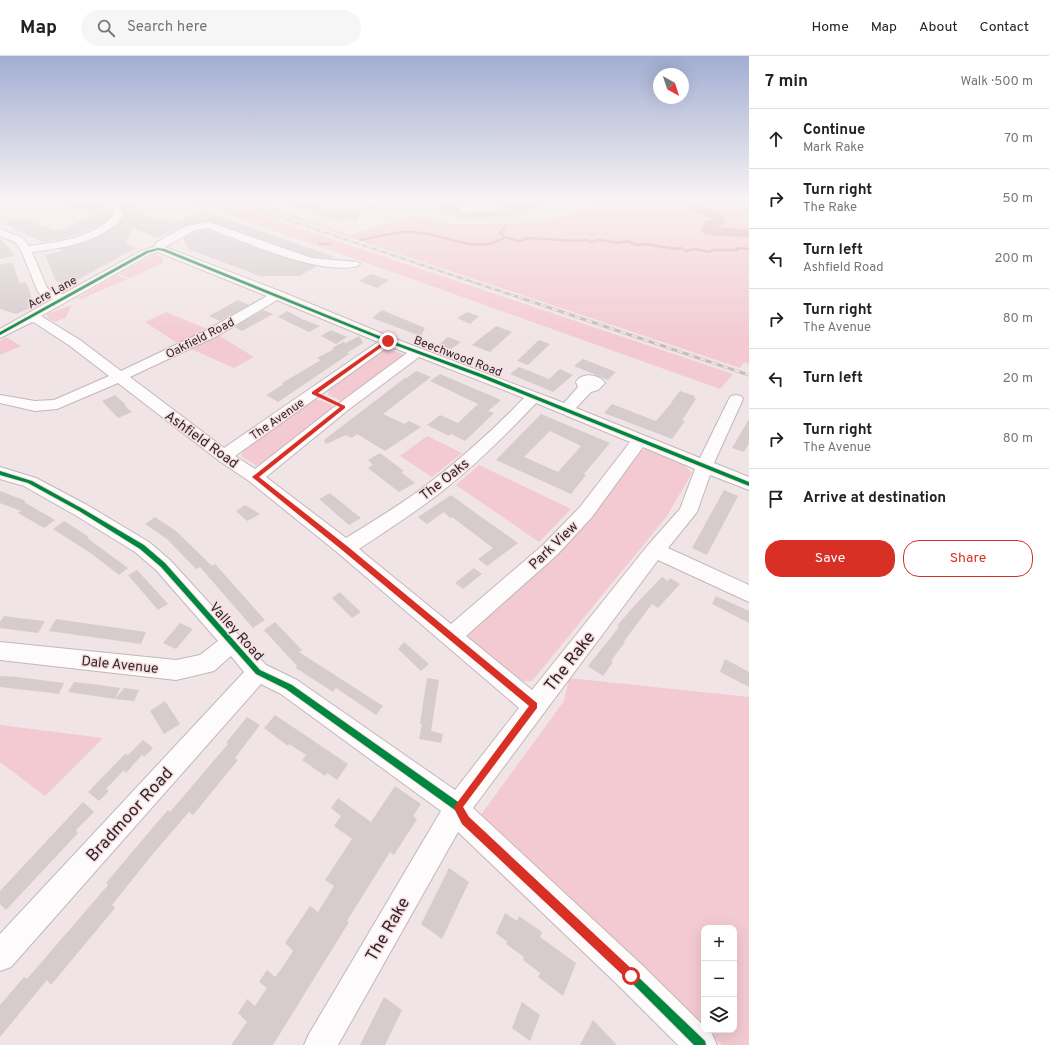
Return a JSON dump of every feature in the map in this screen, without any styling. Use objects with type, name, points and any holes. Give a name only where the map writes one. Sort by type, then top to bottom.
[{"type":"street","points":[[23,245],[42,289],[48,294],[64,298]]},
{"type":"street","points":[[26,250],[53,245]]},
{"type":"street","name":"Acre Lane","points":[[0,334],[147,252],[158,249],[160,245]]},
{"type":"street","name":"Acre Lane","points":[[266,245],[310,260],[348,266]]},
{"type":"street","name":"Beechwood Road","points":[[158,249],[164,250],[278,295],[388,341],[534,397],[749,484]]},
{"type":"street","name":"Oakfield Road","points":[[0,399],[24,405],[46,406],[57,404],[119,377],[214,332],[278,295]]},
{"type":"street","name":"Ashfield Road","points":[[31,317],[40,320],[70,340],[224,456],[255,477],[345,548],[534,706]]},
{"type":"street","name":"The Avenue","points":[[255,477],[388,341]]},
{"type":"street","name":"The Avenue","points":[[224,456],[417,352]]},
{"type":"street","points":[[566,410],[586,388]]},
{"type":"street","name":"The Oaks","points":[[345,548],[409,506],[446,479],[495,437],[534,397]]},
{"type":"street","name":"The Rake","points":[[320,1045],[458,807],[655,550],[688,512],[704,465],[736,400]]},
{"type":"street","name":"Park View","points":[[450,637],[550,550],[586,512],[640,440]]},
{"type":"street","name":"Valley Road","points":[[0,474],[30,482],[82,510],[142,547],[163,565],[258,672],[289,687],[458,807]]},
{"type":"street","points":[[655,550],[749,594]]},
{"type":"street","name":"Dale Avenue","points":[[0,651],[176,670],[206,664],[231,643]]},
{"type":"street","name":"Bradmoor Road","points":[[0,956],[258,672]]},
{"type":"street","points":[[458,807],[465,820],[631,976],[701,1045]]},
{"type":"shaded area","points":[[316,245],[350,245],[733,374],[720,389]]},
{"type":"shaded area","points":[[373,245],[749,245],[749,364],[744,362],[740,368]]},
{"type":"shaded area","points":[[155,254],[163,257],[163,263],[130,278],[119,274]]},
{"type":"shaded area","points":[[117,275],[128,279],[81,299],[77,298]]},
{"type":"shaded area","points":[[72,305],[65,318],[54,322],[48,318],[47,314]]},
{"type":"shaded area","points":[[166,312],[207,329],[179,344],[145,322]]},
{"type":"shaded area","points":[[218,335],[254,357],[234,368],[191,349]]},
{"type":"shaded area","points":[[6,337],[21,346],[0,355],[0,341]]},
{"type":"shaded area","points":[[383,348],[387,348],[407,356],[350,399],[339,400],[328,395],[329,388]]},
{"type":"shaded area","points":[[321,400],[332,405],[333,409],[262,465],[257,466],[241,456],[244,449],[308,402]]},
{"type":"shaded area","points":[[427,436],[462,453],[432,477],[400,456]]},
{"type":"shaded area","points":[[646,449],[683,464],[692,473],[667,516],[532,681],[514,681],[468,643],[467,631],[597,507],[641,451]]},
{"type":"shaded area","points":[[479,465],[571,509],[539,542],[456,485]]},
{"type":"shaded area","points":[[569,678],[749,697],[749,1045],[722,1045],[709,1033],[737,1033],[737,925],[701,925],[701,1025],[480,816],[564,701]]},
{"type":"shaded area","points":[[0,725],[103,738],[45,796],[0,762]]},
{"type":"building","points":[[0,245],[7,245],[14,256],[0,259]]},
{"type":"building","points":[[73,245],[129,245],[136,248],[68,285],[56,281],[45,255],[63,251],[59,249]]},
{"type":"building","points":[[186,245],[250,245],[282,257],[317,266],[300,276],[260,276],[188,249]]},
{"type":"building","points":[[278,245],[301,245],[335,257],[312,257]]},
{"type":"building","points":[[12,262],[20,284],[26,282],[32,298],[28,309],[16,314],[0,309],[0,265]]},
{"type":"building","points":[[371,274],[389,280],[377,288],[359,281]]},
{"type":"building","points":[[238,300],[249,305],[220,321],[209,316]]},
{"type":"building","points":[[263,310],[273,314],[242,331],[234,327]]},
{"type":"building","points":[[382,310],[425,328],[421,336],[372,318]]},
{"type":"building","points":[[287,311],[320,326],[309,332],[278,317]]},
{"type":"building","points":[[467,312],[479,316],[470,324],[457,318]]},
{"type":"building","points":[[496,326],[512,332],[490,352],[472,345]]},
{"type":"building","points":[[331,330],[347,337],[336,344],[321,336]]},
{"type":"building","points":[[359,336],[363,343],[278,402],[266,395],[284,384],[282,383],[321,360],[317,358],[334,349],[332,348]]},
{"type":"building","points":[[448,337],[461,342],[451,349],[439,345]]},
{"type":"building","points":[[539,340],[550,344],[528,365],[517,361]]},
{"type":"building","points":[[583,359],[616,372],[608,380],[574,366]]},
{"type":"building","points":[[519,367],[549,379],[560,369],[573,375],[553,392],[510,374]]},
{"type":"building","points":[[416,371],[431,377],[383,414],[404,424],[409,421],[421,427],[385,451],[357,434],[352,438],[346,435],[326,444],[324,440]]},
{"type":"building","points":[[440,374],[501,400],[488,411],[494,413],[465,441],[451,434],[449,436],[427,425],[440,415],[458,423],[478,404],[430,381]]},
{"type":"building","points":[[680,391],[695,396],[694,398],[696,399],[682,420],[685,421],[672,439],[604,413],[612,404],[656,421]]},
{"type":"building","points":[[115,395],[132,412],[118,418],[102,401]]},
{"type":"building","points":[[541,414],[610,443],[584,474],[586,475],[571,494],[496,460]],"holes":[[[550,431],[581,446],[558,472],[524,457]]]},
{"type":"building","points":[[749,419],[749,443],[744,452],[732,448]]},
{"type":"building","points":[[380,453],[404,471],[401,472],[415,483],[399,492],[368,468],[373,465],[368,460]]},
{"type":"building","points":[[724,490],[738,496],[707,555],[692,548]]},
{"type":"building","points":[[0,491],[26,501],[24,502],[55,520],[44,528],[18,513],[21,511],[0,503]]},
{"type":"building","points":[[330,493],[361,518],[349,525],[319,499]]},
{"type":"building","points":[[451,495],[518,543],[487,566],[478,559],[493,548],[452,517],[450,518],[444,512],[427,524],[418,517]]},
{"type":"building","points":[[245,505],[260,514],[247,521],[236,511]]},
{"type":"building","points":[[155,517],[176,531],[212,566],[215,564],[265,620],[253,628],[200,567],[196,569],[167,539],[145,524]]},
{"type":"building","points":[[64,521],[89,537],[87,538],[128,568],[119,575],[92,554],[53,529]]},
{"type":"building","points":[[474,568],[482,574],[463,589],[455,583]]},
{"type":"building","points":[[137,570],[168,604],[158,610],[128,575]]},
{"type":"building","points":[[662,577],[668,581],[670,578],[680,584],[658,608],[652,604],[624,641],[625,642],[611,661],[613,662],[603,676],[588,666],[619,627],[617,626]]},
{"type":"building","points":[[340,592],[361,612],[352,618],[332,598]]},
{"type":"building","points":[[716,596],[749,611],[749,623],[712,604]]},
{"type":"building","points":[[4,616],[45,621],[38,633],[0,628],[0,622]]},
{"type":"building","points":[[56,619],[146,632],[141,644],[49,631]]},
{"type":"building","points":[[275,622],[302,650],[299,652],[383,706],[376,715],[336,688],[333,692],[296,668],[297,666],[264,630]]},
{"type":"building","points":[[180,623],[193,629],[176,649],[163,643]]},
{"type":"building","points":[[404,642],[429,664],[421,671],[398,649]]},
{"type":"building","points":[[725,659],[749,672],[749,687],[720,672]]},
{"type":"building","points":[[0,676],[64,683],[59,694],[0,687]]},
{"type":"building","points":[[427,678],[439,680],[431,731],[443,734],[441,743],[419,739]]},
{"type":"building","points":[[74,682],[120,688],[115,699],[68,692]]},
{"type":"building","points":[[124,688],[139,690],[134,701],[115,699]]},
{"type":"building","points":[[165,701],[180,724],[164,734],[150,711]]},
{"type":"building","points":[[275,715],[348,764],[337,780],[327,773],[325,776],[302,760],[306,755],[289,744],[288,746],[264,728]]},
{"type":"building","points":[[247,717],[260,725],[235,758],[238,760],[193,815],[189,812],[152,855],[112,905],[115,908],[51,985],[47,980],[0,1037],[0,1005],[24,977],[27,979],[108,885],[106,883],[168,810],[170,812],[228,744],[226,743]]},
{"type":"building","points":[[143,740],[153,748],[144,757],[142,755],[126,773],[124,770],[106,789],[109,791],[99,801],[88,792],[125,754],[128,755]]},
{"type":"building","points":[[395,786],[421,804],[413,816],[417,819],[394,855],[390,852],[347,921],[349,922],[273,1045],[231,1045],[247,1022],[238,1013],[247,999],[255,1006],[267,988],[259,982],[267,970],[275,977],[293,951],[285,943],[310,906],[318,912],[334,886],[325,880],[352,839],[334,826],[341,816],[331,808],[338,798],[371,822]]},
{"type":"building","points":[[83,802],[94,812],[76,830],[78,833],[6,910],[0,904],[0,891]]},
{"type":"building","points":[[449,868],[469,882],[442,939],[421,924]]},
{"type":"building","points":[[505,913],[517,921],[519,916],[542,932],[540,937],[576,963],[563,996],[538,977],[540,973],[523,960],[524,957],[506,944],[507,942],[496,933]]},
{"type":"building","points":[[384,997],[402,1010],[385,1045],[360,1045]]},
{"type":"building","points":[[522,1002],[540,1015],[530,1041],[512,1028]]},
{"type":"building","points":[[593,1020],[617,1045],[580,1045]]},
{"type":"waterway","points":[[652,245],[675,249],[681,248],[686,251],[695,249],[709,252],[713,250],[737,250],[737,248],[749,249]]},
{"type":"railway","points":[[363,245],[521,298]]},
{"type":"railway","points":[[518,297],[749,375]]},
{"type":"cycle path","points":[[0,334],[147,252],[158,249],[164,250],[388,341],[482,376],[749,484]]},
{"type":"cycle path","points":[[0,473],[30,482],[81,510],[142,547],[163,565],[258,672],[289,687],[458,807],[465,820],[631,976],[701,1045]]},
{"type":"route","points":[[388,341],[314,393],[343,407],[255,477],[345,548],[534,706],[458,807],[465,820],[631,976]]}]
